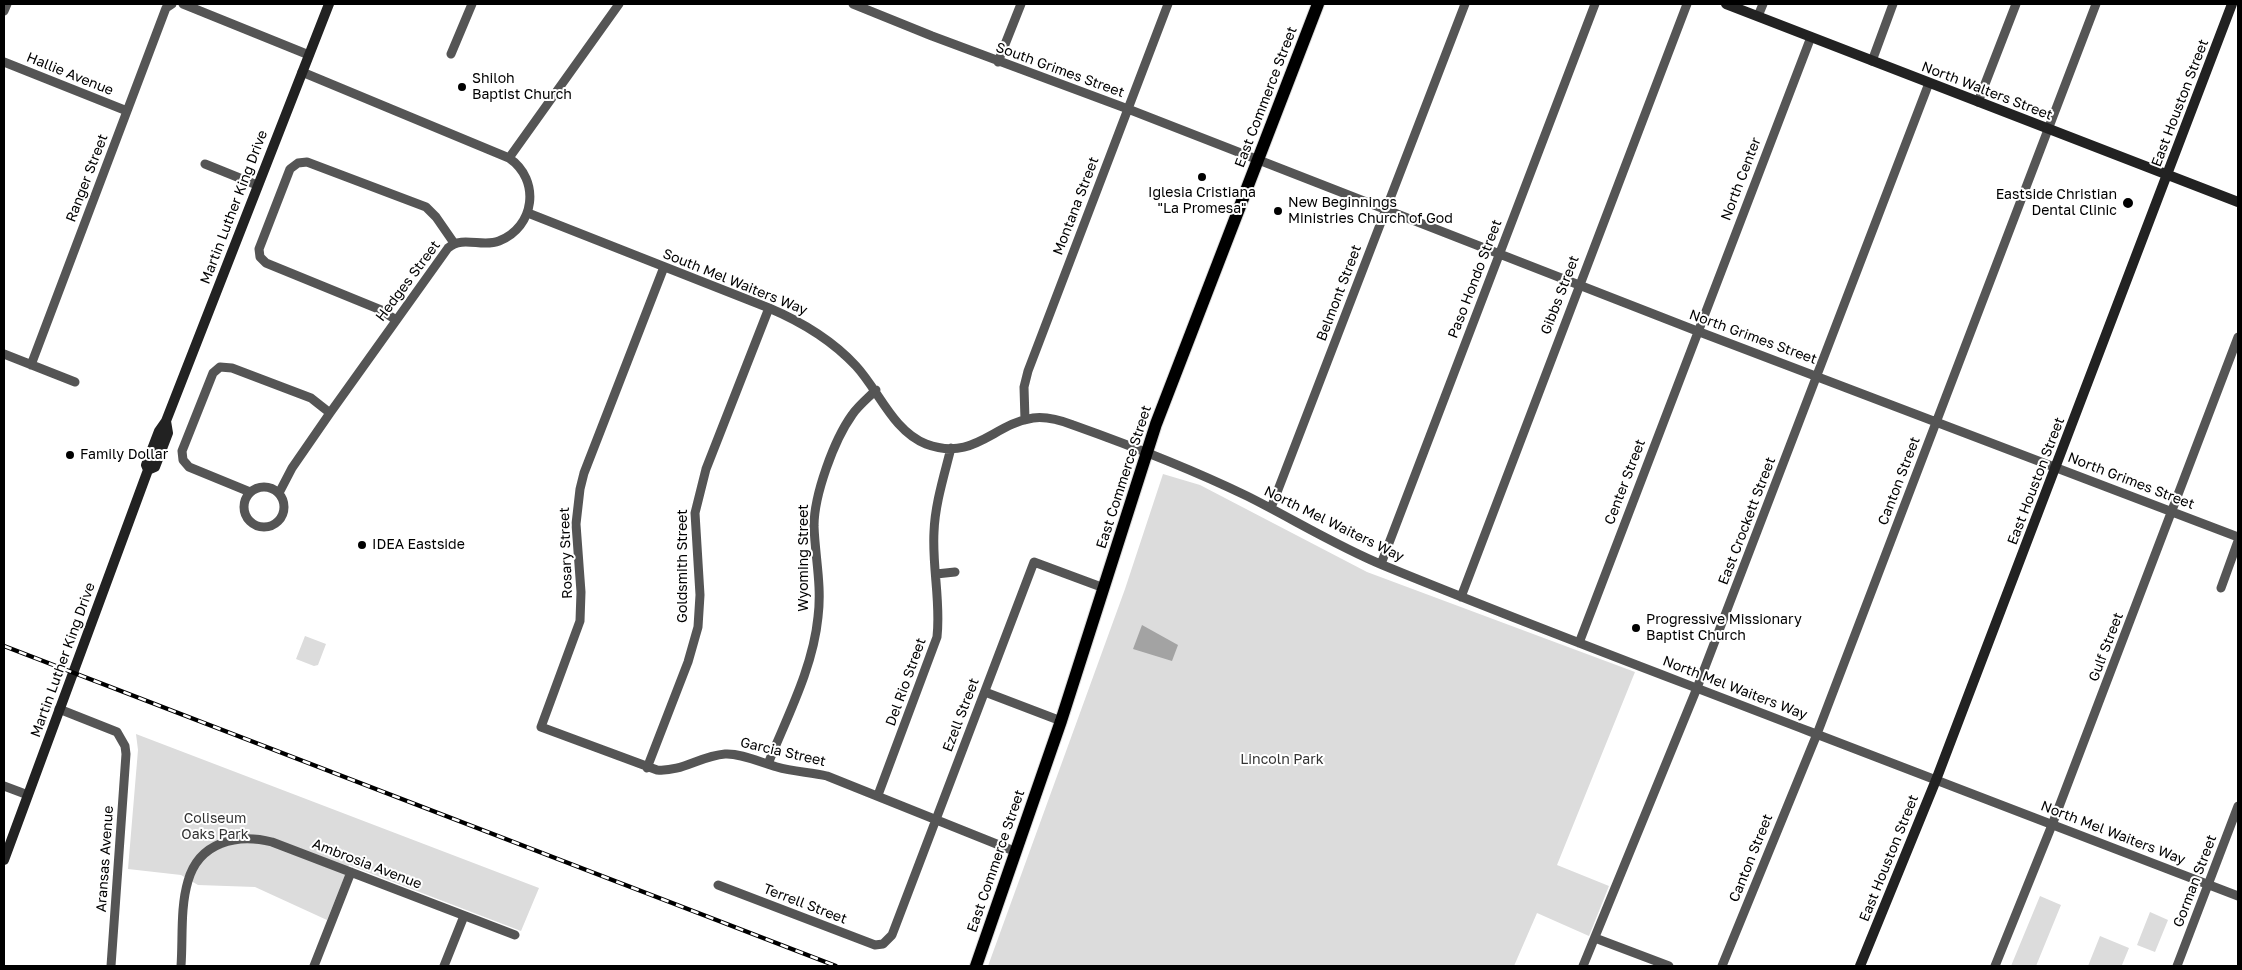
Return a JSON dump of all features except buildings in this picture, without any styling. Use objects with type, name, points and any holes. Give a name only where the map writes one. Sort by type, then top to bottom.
[{"type":"main road","name":"Martin Luther King Drive","points":[[4,860],[148,470],[146,465],[159,430],[166,421],[329,4]]},
{"type":"main road","name":"East Commerce Street","points":[[976,966],[1014,851],[1061,721],[1156,424],[1318,4]]},
{"type":"main road","name":"North Walters Street","points":[[1726,4],[2166,176],[2238,202]]},
{"type":"main road","name":"East Houston Street","points":[[1860,966],[1936,780],[2232,4]]},
{"type":"street","points":[[4,11],[7,4]]},
{"type":"street","name":"Ranger Street","points":[[31,365],[166,8],[172,4]]},
{"type":"street","points":[[183,4],[309,55]]},
{"type":"street","points":[[451,54],[472,4]]},
{"type":"street","points":[[510,158],[619,4]]},
{"type":"street","name":"South Grimes Street","points":[[853,4],[875,8],[998,62],[1128,109],[1258,160]]},
{"type":"street","points":[[998,62],[1021,4]]},
{"type":"street","name":"Montana Street","points":[[1025,420],[1024,387],[1028,371],[1168,4]]},
{"type":"street","name":"Belmont Street","points":[[1270,508],[1464,4]]},
{"type":"street","name":"Paso Hondo Street","points":[[1381,564],[1595,4]]},
{"type":"street","name":"Gibbs Street","points":[[1461,597],[1578,285],[1687,4]]},
{"type":"street","points":[[1758,16],[1763,4]]},
{"type":"street","points":[[1872,61],[1893,4]]},
{"type":"street","points":[[1978,102],[2016,4]]},
{"type":"street","name":"Canton Street","points":[[1722,966],[1817,734],[2096,4]]},
{"type":"street","name":"North Center","points":[[1697,331],[1811,37]]},
{"type":"street","name":"Hallie Avenue","points":[[4,62],[127,111]]},
{"type":"street","points":[[302,72],[510,158],[524,171],[528,181],[530,200],[528,213]]},
{"type":"street","name":"East Crockett Street","points":[[1584,966],[1697,688],[1929,83]]},
{"type":"street","name":"North Grimes Street","points":[[1258,160],[1499,255],[2238,537]]},
{"type":"street","points":[[396,320],[381,310],[266,263],[260,256],[259,250],[290,169],[298,162],[308,162],[426,207],[436,217],[454,243]]},
{"type":"street","points":[[205,164],[257,185]]},
{"type":"street","name":"South Mel Waiters Way","points":[[528,213],[769,308],[808,326],[838,348],[860,370],[896,420],[909,434],[924,443],[951,448],[980,442],[1025,420],[1046,417],[1058,419],[1147,454]]},
{"type":"street","name":"Hedges Street","points":[[279,493],[292,468],[448,248],[454,243],[464,241],[476,244],[499,242],[517,231],[528,213]]},
{"type":"street","name":"Rosary Street","points":[[541,727],[580,621],[581,592],[576,524],[584,473],[664,267]]},
{"type":"street","name":"Goldsmith Street","points":[[647,768],[688,662],[698,627],[700,595],[695,528],[699,492],[706,469],[769,308]]},
{"type":"street","name":"Center Street","points":[[1579,643],[1697,331]]},
{"type":"street","name":"Gulf Street","points":[[1995,966],[2052,825],[2238,337]]},
{"type":"street","points":[[4,354],[75,382]]},
{"type":"street","points":[[250,492],[190,467],[182,460],[182,452],[213,373],[220,367],[232,368],[311,398],[330,413]]},
{"type":"street","name":"Wyoming Street","points":[[768,764],[808,661],[817,626],[820,590],[814,526],[817,497],[821,483],[845,425],[853,413],[876,390]]},
{"type":"street","name":"Del Rio Street","points":[[878,795],[937,637],[939,622],[934,532],[936,505],[951,448]]},
{"type":"street","name":"North Mel Waiters Way","points":[[1147,454],[1224,485],[1381,564],[1461,597],[2238,896]]},
{"type":"street","points":[[265,486],[279,493],[284,503],[283,514],[273,526],[262,528],[252,524],[245,516],[243,506],[250,492],[265,486]]},
{"type":"street","points":[[2220,588],[2238,541]]},
{"type":"street","name":"Ezell Street","points":[[883,944],[892,935],[1034,562],[1104,588]]},
{"type":"street","points":[[936,574],[955,572]]},
{"type":"street","points":[[985,692],[1061,721]]},
{"type":"street","name":"Aransas Avenue","points":[[59,710],[117,732],[125,746],[126,754],[111,966]]},
{"type":"street","name":"Garcia Street","points":[[541,727],[647,768],[666,771],[677,769],[708,756],[727,754],[828,776],[1014,851]]},
{"type":"street","points":[[4,786],[28,796]]},
{"type":"street","name":"Gorman Street","points":[[2177,966],[2238,806]]},
{"type":"street","name":"Ambrosia Avenue","points":[[181,966],[186,890],[188,879],[194,867],[208,851],[232,840],[246,838],[260,839],[515,935]]},
{"type":"street","points":[[314,966],[351,872]]},
{"type":"street","name":"Terrell Street","points":[[718,885],[875,945],[883,944]]},
{"type":"street","points":[[444,966],[464,916]]},
{"type":"street","points":[[1595,938],[1669,966]]},
{"type":"green space","name":"Lincoln Park","points":[[1163,474],[1200,485],[1367,572],[1635,672],[1557,865],[1609,886],[1589,936],[1537,913],[1514,966],[988,966],[1125,589]]},
{"type":"green space","points":[[305,636],[326,644],[318,665],[314,666],[296,659]]},
{"type":"green space","name":"Coliseum Oaks Park","points":[[136,734],[539,888],[521,931],[349,865],[327,920],[255,887],[198,885],[181,875],[128,869],[138,750]]},
{"type":"green space","points":[[2040,896],[2061,905],[2036,966],[2011,966]]},
{"type":"green space","points":[[2150,912],[2168,920],[2155,952],[2137,945]]},
{"type":"green space","points":[[2100,936],[2129,948],[2122,965],[2124,966],[2088,966]]},
{"type":"shaded area","points":[[1142,625],[1178,645],[1172,661],[1133,649]]},
{"type":"railway","points":[[4,646],[836,966]]},
{"type":"place","name":"Shiloh Baptist Church","points":[[462,87]]},
{"type":"place","name":"Iglesia Cristiana \"La Promesa\"","points":[[1202,177]]},
{"type":"place","name":"Eastside Christian Dental Clinic","points":[[2128,203]]},
{"type":"place","name":"New Beginnings Ministries Church of God","points":[[1278,211]]},
{"type":"place","name":"Family Dollar","points":[[70,455]]},
{"type":"place","name":"IDEA Eastside","points":[[362,545]]},
{"type":"place","name":"Progressive Missionary Baptist Church","points":[[1636,628]]}]
